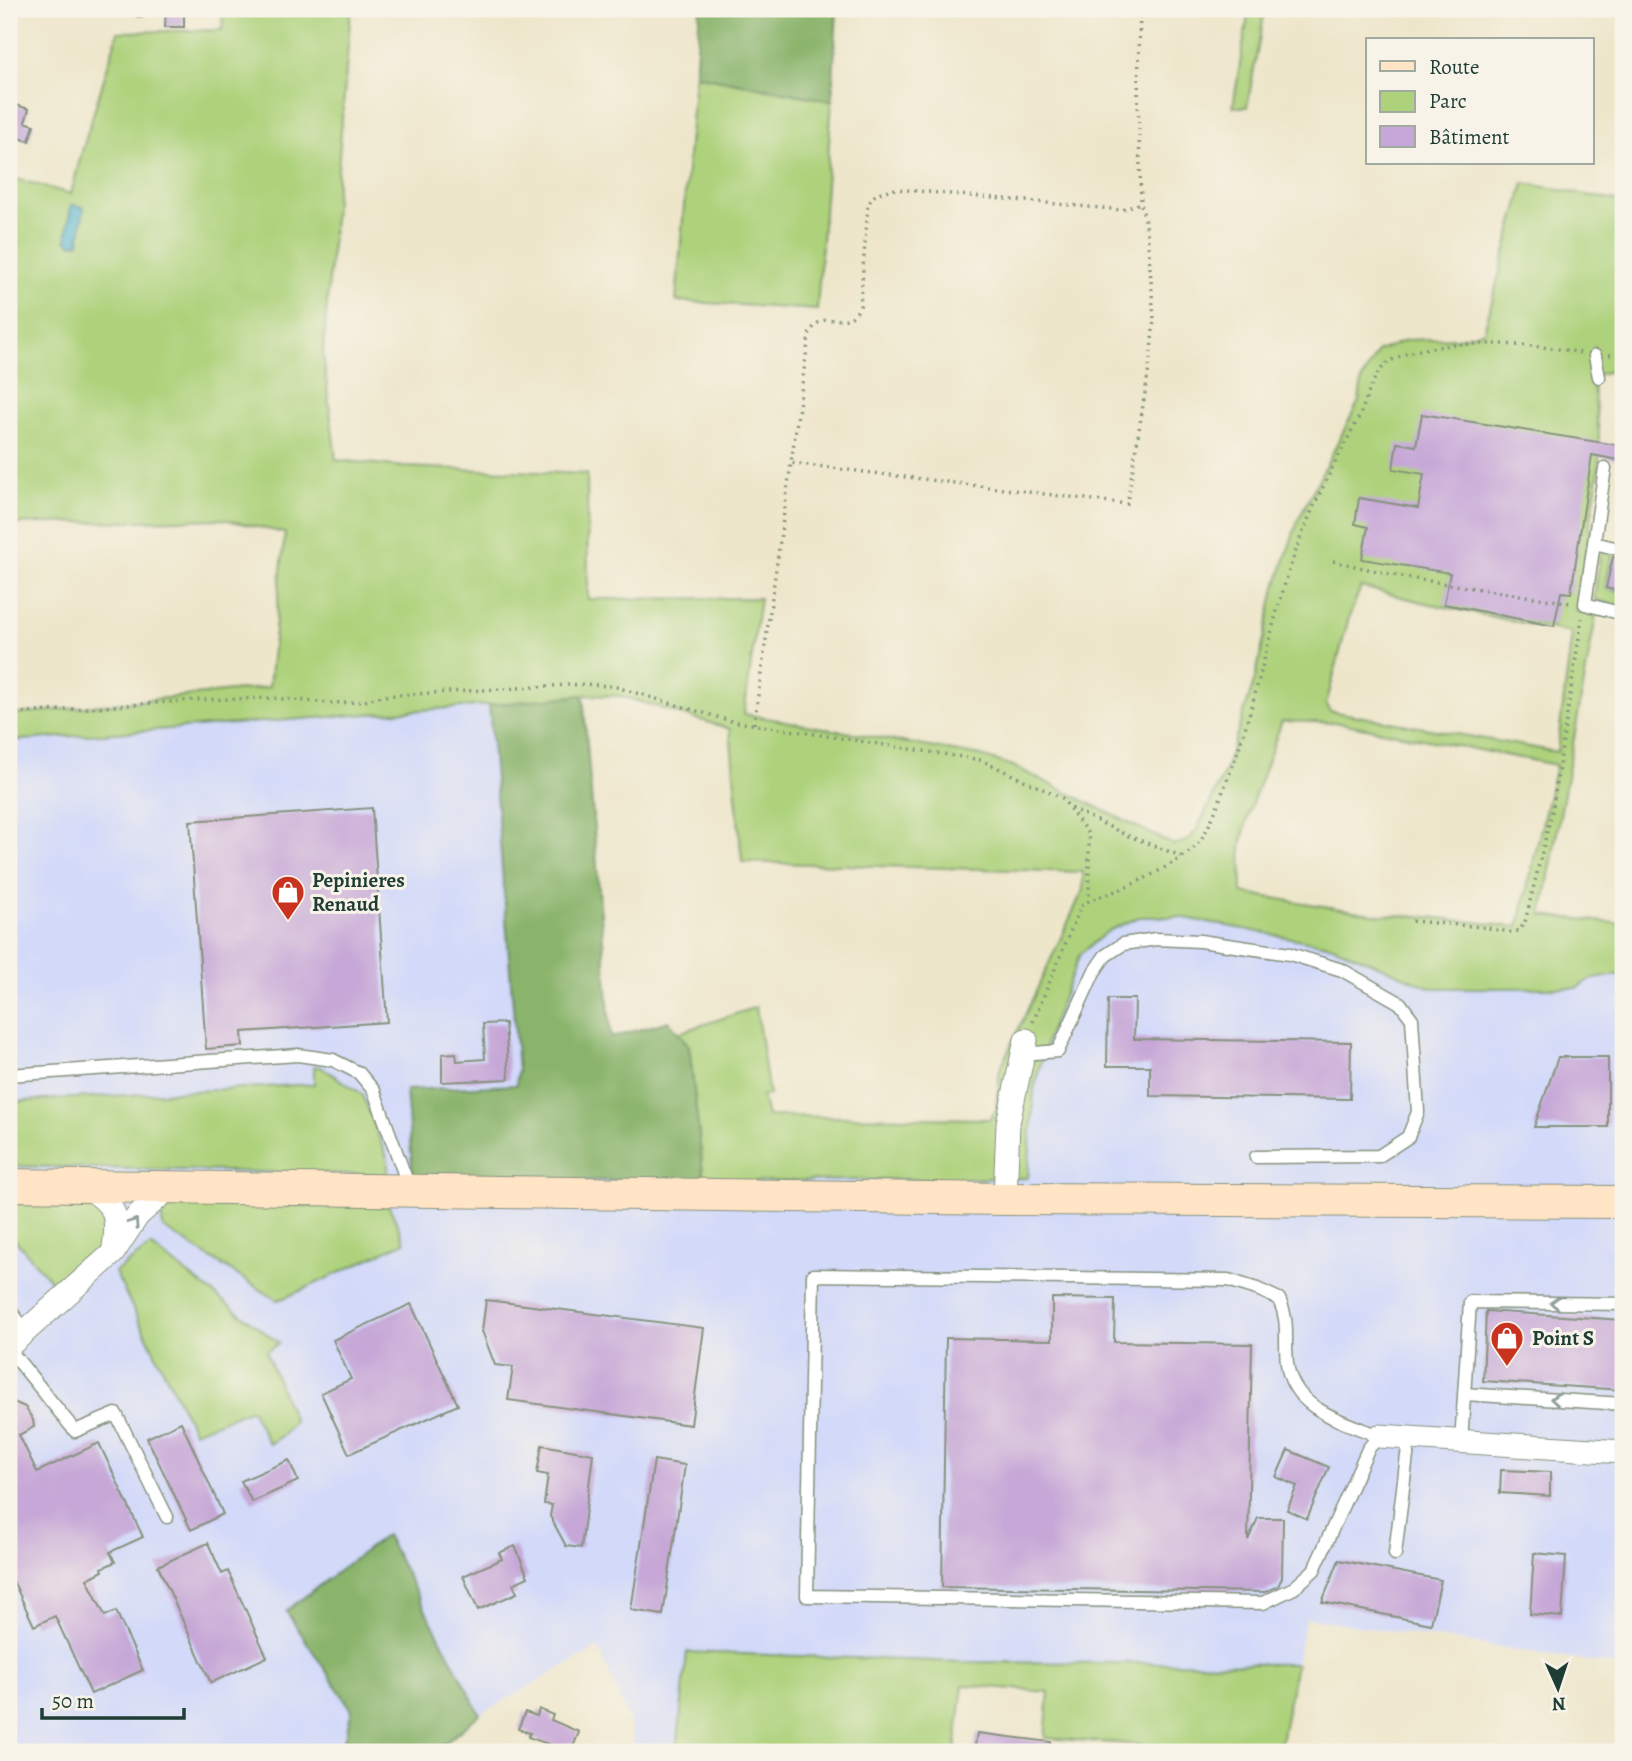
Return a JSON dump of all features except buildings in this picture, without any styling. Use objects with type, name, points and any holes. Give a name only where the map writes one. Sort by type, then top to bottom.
[{"type":"main road","points":[[9,1185],[1006,1199],[1623,1202]]},
{"type":"street","points":[[1006,1199],[1008,1123],[1024,1047]]},
{"type":"street","points":[[86,1187],[107,1200],[113,1210],[116,1222],[113,1253]]},
{"type":"street","points":[[14,1342],[113,1253],[138,1215],[169,1188]]},
{"type":"street","points":[[1379,1436],[1623,1452]]},
{"type":"lane","points":[[1595,356],[1599,377]]},
{"type":"lane","points":[[1605,468],[1585,604],[1623,614]]},
{"type":"lane","points":[[1594,543],[1623,550]]},
{"type":"lane","points":[[1024,1047],[1058,1051],[1094,972],[1105,956],[1124,944],[1156,939],[1200,941],[1290,954],[1342,970],[1400,1003],[1412,1019],[1418,1112],[1408,1137],[1378,1156],[1256,1157]]},
{"type":"lane","points":[[9,1075],[298,1055],[333,1060],[359,1073],[374,1091],[402,1174],[411,1191]]},
{"type":"lane","points":[[813,1275],[1228,1280],[1279,1299],[1287,1316],[1287,1362],[1290,1381],[1302,1399],[1328,1416],[1379,1436],[1368,1449],[1314,1570],[1294,1588],[1263,1604],[807,1596],[813,1275]]},
{"type":"lane","points":[[1461,1443],[1470,1302],[1623,1304]]},
{"type":"lane","points":[[9,1309],[14,1342],[75,1431],[116,1414],[167,1517]]},
{"type":"lane","points":[[1464,1394],[1623,1404]]},
{"type":"lane","points":[[1395,1554],[1409,1439]]},
{"type":"path","points":[[791,463],[1127,504],[1150,362],[1154,319],[1147,230],[1142,203],[1138,97],[1140,9]]},
{"type":"path","points":[[753,725],[809,335],[821,320],[844,320],[856,313],[860,306],[868,206],[871,198],[896,189],[1122,210],[1142,203]]},
{"type":"path","points":[[1024,1047],[1080,906],[1088,900],[1126,887],[1196,846],[1218,804],[1240,748],[1289,569],[1315,500],[1385,364],[1411,351],[1446,346],[1514,345],[1562,349],[1595,356],[1623,354]]},
{"type":"path","points":[[1333,561],[1403,577],[1585,604],[1552,811],[1525,922],[1519,931],[1510,932],[1412,920]]},
{"type":"path","points":[[9,714],[195,700],[272,698],[330,703],[362,702],[381,696],[586,684],[616,687],[731,721],[981,760],[1062,798],[1069,807],[1089,835],[1088,900]]},
{"type":"path","points":[[1069,807],[1126,835],[1181,856]]},
{"type":"shaded area","points":[[489,705],[518,1070],[516,1085],[406,1090],[704,1182],[1028,1178],[1034,1088],[1048,1036],[1080,954],[1108,930],[1139,917],[1180,917],[1333,946],[1431,988],[1589,980],[1623,974],[1623,1666],[1306,1618],[1296,1664],[963,1662],[687,1652],[677,1752],[635,1752],[631,1724],[598,1647],[480,1714],[386,1535],[286,1611],[352,1710],[341,1752],[9,1752],[9,741]]},
{"type":"green space","points":[[223,9],[351,9],[323,353],[336,460],[404,467],[587,474],[588,599],[760,598],[744,714],[981,756],[1013,766],[1174,845],[1186,841],[1197,830],[1224,773],[1255,679],[1274,593],[1298,520],[1359,401],[1362,379],[1378,351],[1407,340],[1458,338],[1484,331],[1524,183],[1623,202],[1623,368],[1592,376],[1599,434],[1599,470],[1576,611],[1596,616],[1542,915],[1623,924],[1623,974],[1589,980],[1577,988],[1431,988],[1333,946],[1180,917],[1139,917],[1108,931],[1080,954],[1048,1036],[1034,1088],[1028,1178],[704,1182],[689,1046],[678,1033],[756,1007],[769,1095],[762,1096],[767,1116],[990,1119],[996,1110],[1000,1069],[1083,890],[1083,872],[742,862],[730,729],[621,696],[583,695],[489,705],[9,741],[9,715],[269,687],[285,533],[223,519],[9,524],[9,177],[71,194],[118,32],[222,30]],"holes":[[[1361,587],[1572,633],[1557,752],[1330,711],[1326,705],[1349,617]],[[1282,721],[1340,723],[1556,765],[1518,927],[1419,916],[1379,915],[1242,893],[1241,845],[1250,809]]]},
{"type":"green space","points":[[700,9],[837,9],[832,101],[695,75]]},
{"type":"green space","points":[[1249,9],[1265,9],[1247,107],[1233,107]]},
{"type":"green space","points":[[695,75],[832,101],[817,310],[676,301]]},
{"type":"green space","points":[[1605,551],[1613,551],[1605,588],[1623,593],[1623,608],[1594,599],[1600,555]]},
{"type":"green space","points":[[583,695],[611,1038],[669,1021],[689,1046],[704,1182],[413,1178],[406,1090],[516,1085],[518,1070],[489,705]]},
{"type":"green space","points":[[314,1066],[321,1067],[362,1094],[388,1160],[388,1175],[9,1166],[9,1102],[314,1084]]},
{"type":"green space","points":[[9,1203],[92,1205],[102,1218],[105,1230],[103,1241],[88,1261],[55,1286],[9,1233]]},
{"type":"green space","points":[[182,1204],[389,1206],[405,1242],[277,1300],[163,1228],[161,1211]]},
{"type":"green space","points":[[151,1246],[279,1343],[266,1352],[294,1421],[284,1434],[269,1444],[251,1409],[194,1432],[115,1272]]},
{"type":"green space","points":[[386,1535],[480,1714],[435,1752],[341,1752],[352,1710],[286,1611]]},
{"type":"green space","points":[[687,1652],[963,1662],[1296,1664],[1279,1752],[1144,1752],[1144,1745],[1045,1738],[1049,1692],[963,1685],[955,1752],[677,1752]]},
{"type":"water","points":[[71,205],[84,207],[79,243],[72,244],[66,240]]},
{"type":"place","name":"Pepinieres Renaud","points":[[288,922]]},
{"type":"place","name":"Point S","points":[[1507,1368]]}]
